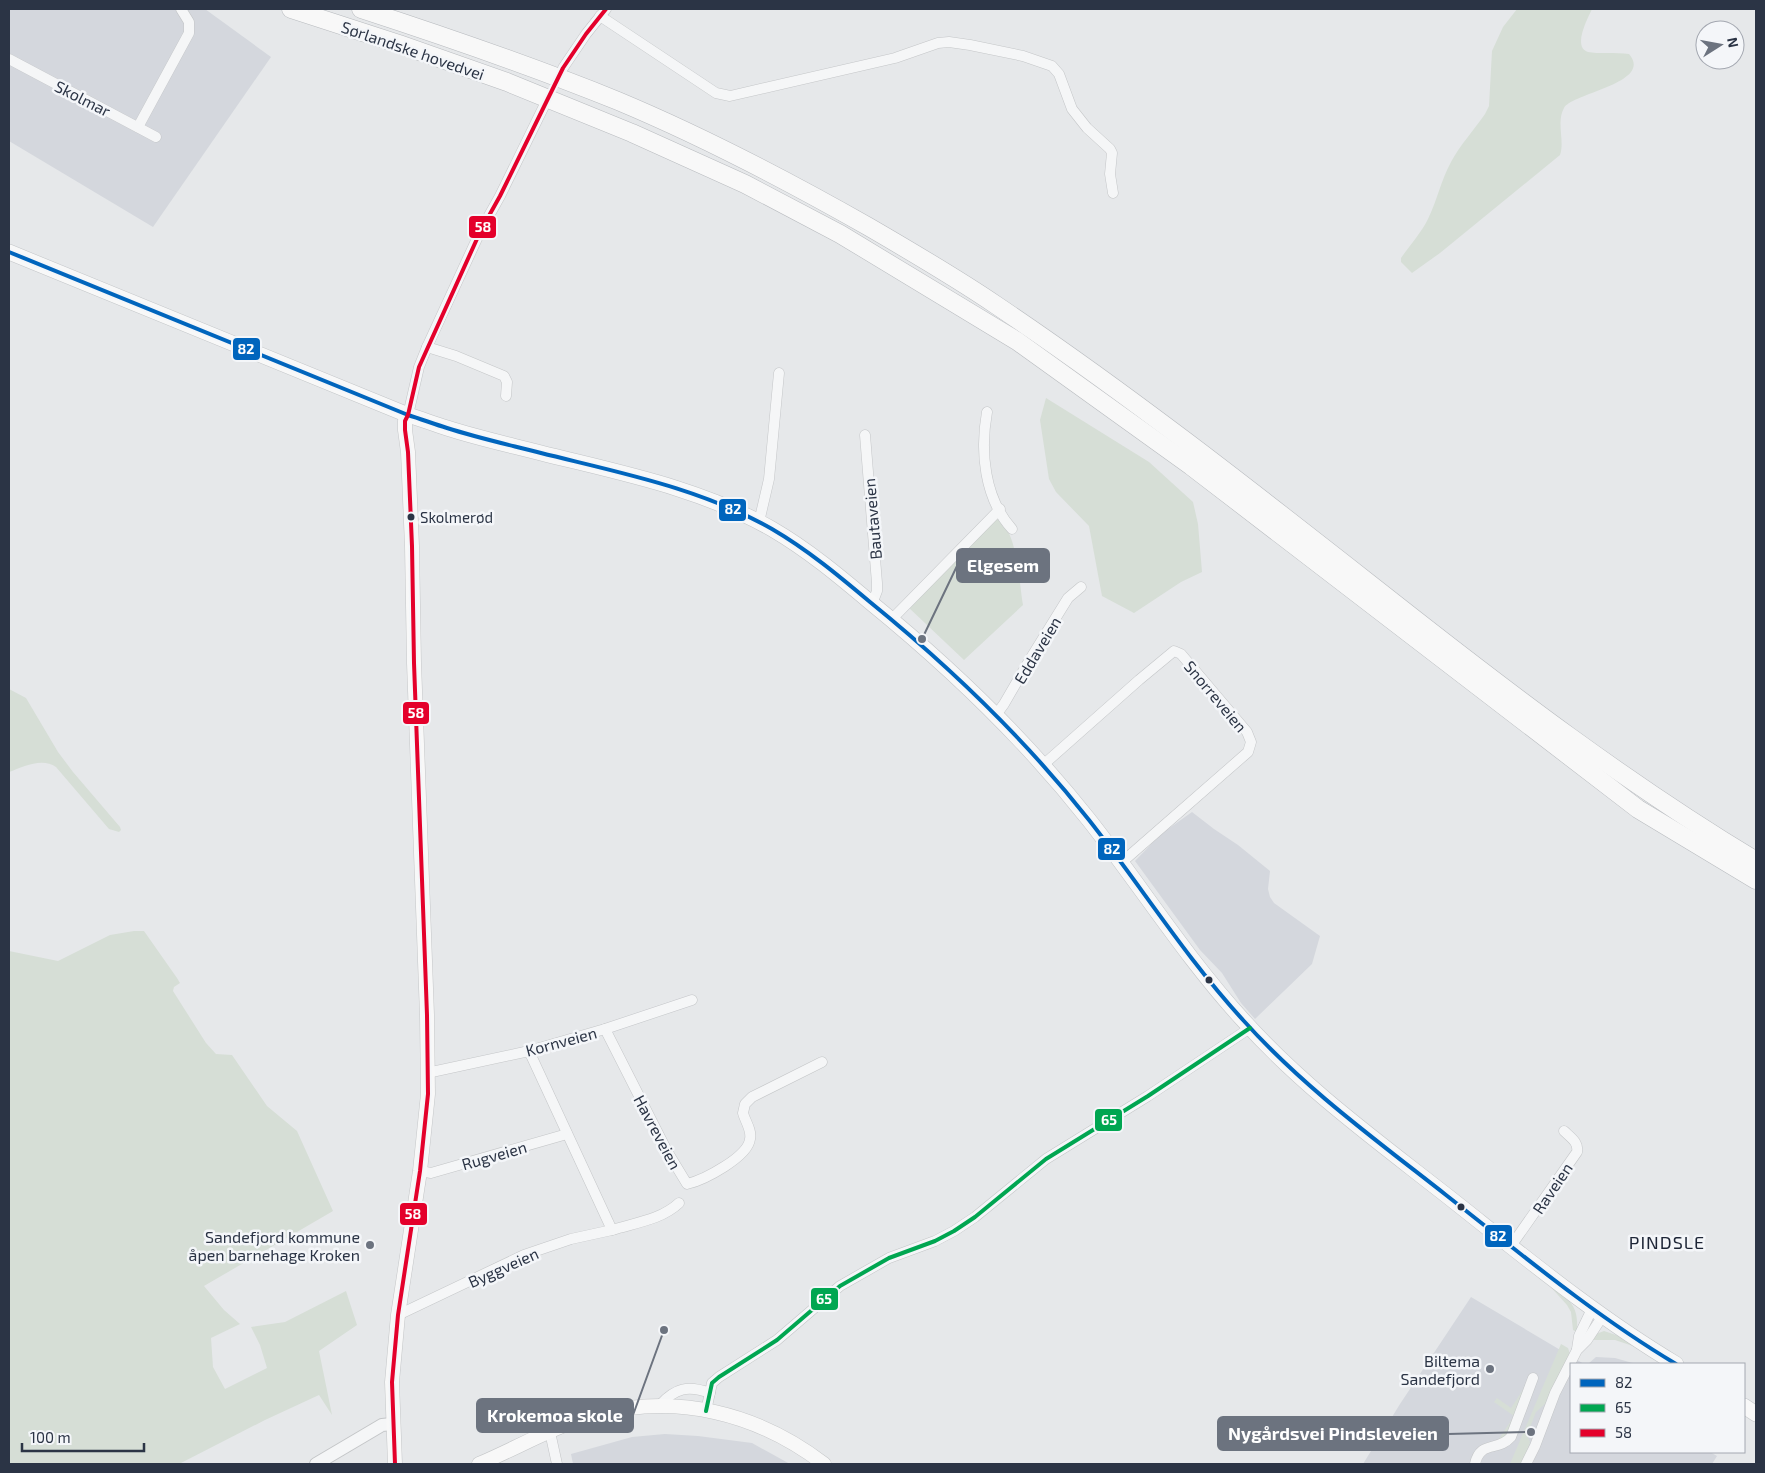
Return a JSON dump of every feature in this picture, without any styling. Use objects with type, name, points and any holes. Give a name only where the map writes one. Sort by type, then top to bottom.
[{"type":"highway","name":"Sørlandske hovedvei","points":[[291,9],[400,44],[507,82],[632,133],[745,184],[840,234],[1017,341],[1191,466],[1638,809],[1756,880]]},
{"type":"highway","name":"Sørlandske hovedvei","points":[[361,9],[557,72],[722,149],[811,194],[904,247],[993,302],[1195,448],[1525,705],[1647,792],[1756,861]]},
{"type":"main road","points":[[9,252],[408,415],[472,435],[677,487],[715,501],[759,522],[800,547],[892,619],[952,672],[996,715],[1043,765],[1085,815],[1216,988],[1250,1028],[1288,1066],[1334,1106],[1597,1313],[1674,1363]]},
{"type":"main road","points":[[395,1464],[392,1424],[392,1382],[398,1315],[426,1123],[428,1073],[408,452],[413,422],[408,415]]},
{"type":"main road","points":[[478,1464],[550,1432],[594,1416],[626,1409],[660,1405],[706,1410],[749,1422],[792,1442],[824,1464]]},
{"type":"main road","points":[[1745,1407],[1756,1414]]},
{"type":"street","points":[[138,127],[189,33],[189,22],[180,9]]},
{"type":"street","points":[[557,72],[603,12],[716,93],[730,96],[895,58],[938,43],[949,42],[970,45],[1031,59],[1055,69],[1059,74],[1072,109],[1087,128],[1112,153],[1110,174],[1113,193]]},
{"type":"street","name":"Skolmar","points":[[9,59],[156,137]]},
{"type":"street","points":[[408,415],[419,367],[427,347],[481,230],[500,196],[544,104]]},
{"type":"street","points":[[427,347],[456,356],[504,376],[507,382],[506,396]]},
{"type":"street","points":[[759,522],[769,479],[779,373]]},
{"type":"street","points":[[986,412],[983,444],[985,467],[992,493],[1012,529]]},
{"type":"street","name":"Bautaveien","points":[[865,435],[877,583],[877,591],[872,604]]},
{"type":"street","points":[[892,619],[1000,509]]},
{"type":"street","name":"Eddaveien","points":[[996,715],[1068,598],[1075,590],[1081,587]]},
{"type":"street","name":"Snorreveien","points":[[1043,765],[1174,651],[1181,654],[1247,732],[1251,742],[1248,752],[1121,862]]},
{"type":"street","name":"Kornveien","points":[[428,1073],[528,1050],[605,1029],[692,1000]]},
{"type":"street","points":[[706,1410],[712,1384],[719,1377],[777,1340],[840,1286],[895,1255],[954,1232],[1046,1160],[1156,1091],[1250,1028]]},
{"type":"street","name":"Havreveien","points":[[605,1029],[667,1151],[687,1184],[704,1179],[747,1149],[751,1135],[743,1113],[748,1100],[758,1093],[822,1062]]},
{"type":"street","points":[[528,1050],[612,1230]]},
{"type":"street","name":"Raveien","points":[[1511,1246],[1577,1152],[1576,1142],[1564,1131]]},
{"type":"street","name":"Rugveien","points":[[420,1171],[431,1173],[567,1134]]},
{"type":"street","name":"Byggveien","points":[[398,1315],[524,1255],[571,1239],[659,1217],[672,1210],[678,1203]]},
{"type":"street","points":[[1570,1363],[1577,1350],[1579,1336],[1597,1313]]},
{"type":"street","points":[[1526,1464],[1555,1393],[1570,1364]]},
{"type":"street","points":[[1475,1464],[1480,1452],[1506,1443],[1511,1437],[1533,1378]]},
{"type":"street","points":[[660,1405],[673,1393],[687,1388],[710,1393]]},
{"type":"street","points":[[316,1464],[382,1425],[392,1424]]},
{"type":"street","points":[[550,1432],[557,1464]]},
{"type":"street","points":[[1532,1464],[1534,1446]]},
{"type":"shaded area","points":[[9,9],[205,9],[271,57],[153,227],[9,141]]},
{"type":"shaded area","points":[[1517,9],[1592,9],[1582,32],[1581,44],[1583,49],[1592,53],[1629,54],[1634,64],[1631,73],[1622,80],[1581,97],[1564,108],[1561,119],[1562,144],[1560,155],[1440,253],[1412,273],[1401,262],[1401,258],[1428,219],[1444,176],[1455,156],[1489,106],[1492,51],[1503,27]]},
{"type":"shaded area","points":[[1046,398],[1149,462],[1193,502],[1198,524],[1202,572],[1181,582],[1134,613],[1102,596],[1089,526],[1056,492],[1049,479],[1040,420]]},
{"type":"shaded area","points":[[997,519],[1004,525],[1013,546],[1019,571],[1023,605],[964,660],[907,606],[991,522]]},
{"type":"shaded area","points":[[9,689],[26,698],[58,752],[120,827],[121,830],[119,832],[109,829],[56,767],[51,764],[39,763],[9,772]]},
{"type":"shaded area","points":[[1192,812],[1270,871],[1268,889],[1274,903],[1320,936],[1312,964],[1255,1019],[1241,1003],[1222,973],[1200,950],[1135,861],[1161,834]]},
{"type":"shaded area","points":[[144,931],[177,978],[180,983],[174,987],[173,991],[206,1043],[216,1054],[232,1055],[267,1106],[297,1131],[333,1211],[204,1286],[224,1310],[240,1324],[211,1338],[213,1367],[225,1389],[267,1368],[260,1345],[251,1327],[285,1322],[346,1291],[357,1325],[319,1351],[332,1415],[319,1395],[179,1464],[9,1464],[9,951],[58,961],[110,935]]},
{"type":"shaded area","points":[[1548,1284],[1571,1303],[1576,1315],[1577,1332],[1573,1330],[1571,1312],[1567,1305]]},
{"type":"shaded area","points":[[1471,1297],[1582,1363],[1570,1363],[1570,1453],[1712,1453],[1717,1456],[1712,1464],[1363,1464],[1400,1404]]},
{"type":"shaded area","points":[[1604,1331],[1619,1336],[1636,1347],[1615,1340],[1592,1340],[1596,1334]]},
{"type":"shaded area","points":[[1561,1344],[1568,1348],[1570,1354],[1546,1403],[1536,1412],[1527,1435],[1530,1442],[1523,1464],[1510,1464]]},
{"type":"shaded area","points":[[1596,1357],[1615,1358],[1632,1363],[1589,1363]]},
{"type":"shaded area","points":[[1526,1385],[1517,1418],[1509,1433],[1499,1443],[1497,1442],[1514,1416],[1494,1402],[1497,1398],[1511,1408]]},
{"type":"shaded area","points":[[665,1434],[752,1443],[790,1464],[573,1464],[571,1454],[632,1437]]},
{"type":"transit line","name":"58","points":[[395,1464],[392,1382],[398,1315],[420,1171],[428,1094],[412,546],[405,421],[419,367],[481,230],[500,196],[563,68],[606,9]]},
{"type":"transit line","name":"82","points":[[9,252],[408,415],[470,435],[630,475],[688,492],[745,515],[772,529],[798,546],[847,583],[929,652],[1013,733],[1089,820],[1202,972],[1243,1020],[1290,1068],[1367,1133],[1558,1283],[1616,1325],[1674,1363]]},
{"type":"transit line","name":"65","points":[[706,1411],[712,1383],[777,1340],[840,1286],[889,1258],[935,1241],[954,1231],[975,1217],[1046,1159],[1148,1096],[1250,1028]]},
{"type":"place","name":"Skolmerød","points":[[411,517]]},
{"type":"place","name":"Elgesem","points":[[922,639]]},
{"type":"place","name":"Sandefjord kommune åpen barnehage Kroken","points":[[370,1245]]},
{"type":"place","name":"Krokemoa skole","points":[[664,1330]]},
{"type":"place","name":"Biltema Sandefjord","points":[[1490,1369]]},
{"type":"place","name":"Nygårdsvei Pindsleveien","points":[[1531,1432]]},
{"type":"district","name":"PINDSLE","points":[[1667,1242]]}]
